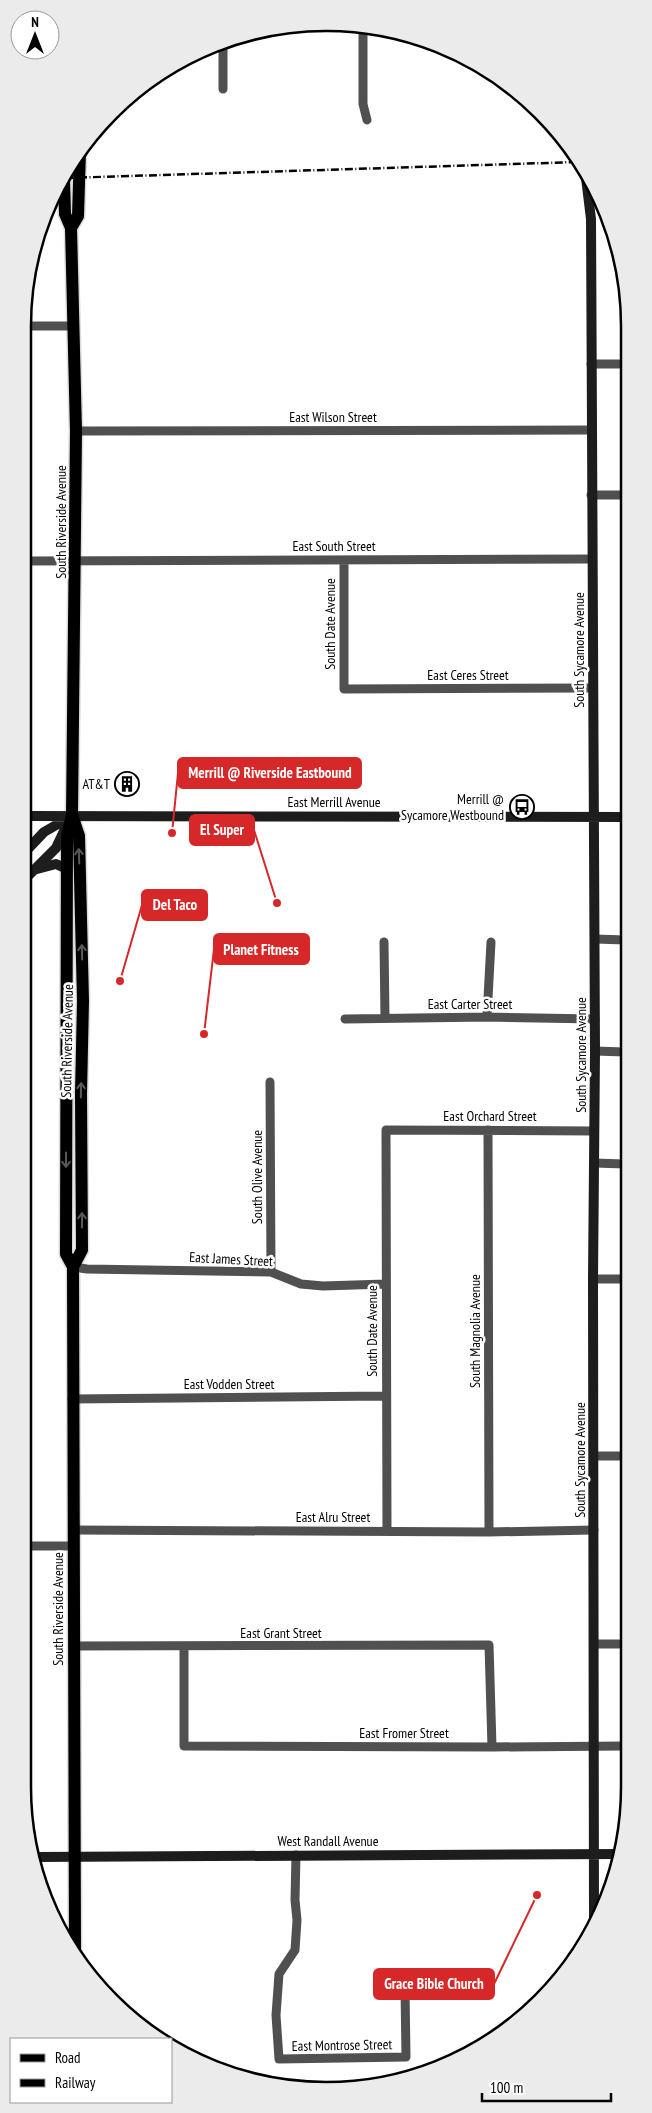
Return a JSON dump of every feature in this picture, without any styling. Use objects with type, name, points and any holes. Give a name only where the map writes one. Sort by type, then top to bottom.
[{"type":"main road","name":"South Riverside Avenue","points":[[71,228],[78,216],[80,164]]},
{"type":"main road","name":"South Riverside Avenue","points":[[64,192],[65,214],[71,228],[76,431],[72,815],[67,836],[66,1254],[73,1266]]},
{"type":"main road","name":"South Riverside Avenue","points":[[72,815],[79,836],[83,1001],[81,1094],[82,1250],[73,1266],[75,1941]]},
{"type":"street","points":[[363,34],[363,104],[367,120]]},
{"type":"street","points":[[223,50],[223,89]]},
{"type":"street","name":"South Sycamore Avenue","points":[[591,198],[591,495],[595,939],[593,1279],[594,1908]]},
{"type":"street","points":[[31,326],[74,326]]},
{"type":"street","points":[[591,364],[621,364]]},
{"type":"street","name":"East Wilson Street","points":[[76,431],[591,430]]},
{"type":"street","points":[[591,495],[621,495]]},
{"type":"street","name":"East South Street","points":[[31,561],[592,559]]},
{"type":"street","name":"South Date Avenue","points":[[344,560],[344,689]]},
{"type":"street","name":"East Ceres Street","points":[[344,689],[593,688]]},
{"type":"street","points":[[31,846],[44,832],[72,815]]},
{"type":"street","points":[[31,873],[56,848],[72,815]]},
{"type":"street","name":"East Merrill Avenue","points":[[31,816],[621,817]]},
{"type":"street","points":[[34,870],[56,864],[67,869]]},
{"type":"street","points":[[595,939],[621,940]]},
{"type":"street","points":[[384,942],[385,1018]]},
{"type":"street","points":[[487,1017],[490,942]]},
{"type":"street","name":"East Carter Street","points":[[345,1018],[487,1017],[595,1019]]},
{"type":"street","points":[[595,1052],[621,1052]]},
{"type":"street","name":"South Olive Avenue","points":[[270,1082],[271,1272]]},
{"type":"street","name":"South Date Avenue","points":[[386,1130],[387,1531]]},
{"type":"street","name":"East Orchard Street","points":[[386,1130],[594,1131]]},
{"type":"street","name":"South Magnolia Avenue","points":[[488,1130],[489,1532]]},
{"type":"street","points":[[594,1164],[621,1164]]},
{"type":"street","name":"East James Street","points":[[73,1266],[87,1269],[271,1272],[301,1284],[323,1286],[386,1284]]},
{"type":"street","points":[[593,1279],[621,1279]]},
{"type":"street","name":"East Vodden Street","points":[[72,1399],[386,1396]]},
{"type":"street","points":[[594,1456],[621,1456]]},
{"type":"street","name":"East Alru Street","points":[[73,1530],[489,1532],[594,1530]]},
{"type":"street","points":[[31,1546],[73,1546]]},
{"type":"street","points":[[594,1644],[621,1644]]},
{"type":"street","name":"East Grant Street","points":[[74,1646],[488,1645],[492,1748]]},
{"type":"street","name":"East Fromer Street","points":[[184,1647],[184,1746],[492,1748],[621,1746]]},
{"type":"street","name":"West Randall Avenue","points":[[39,1856],[613,1854]]},
{"type":"street","name":"East Montrose Street","points":[[296,1855],[295,1900],[297,1920],[295,1950],[279,1974],[276,2015],[279,2059],[406,2058],[406,1988]]},
{"type":"railway","points":[[72,178],[571,162]]},
{"type":"place","name":"AT&T","points":[[127,784]]},
{"type":"place","name":"Merrill @ Sycamore Westbound","points":[[522,807]]},
{"type":"place","name":"Merrill @ Riverside Eastbound","points":[[172,833]]},
{"type":"place","name":"El Super","points":[[277,903]]},
{"type":"place","name":"Del Taco","points":[[120,981]]},
{"type":"place","name":"Planet Fitness","points":[[204,1034]]},
{"type":"place","name":"Grace Bible Church","points":[[537,1895]]}]
